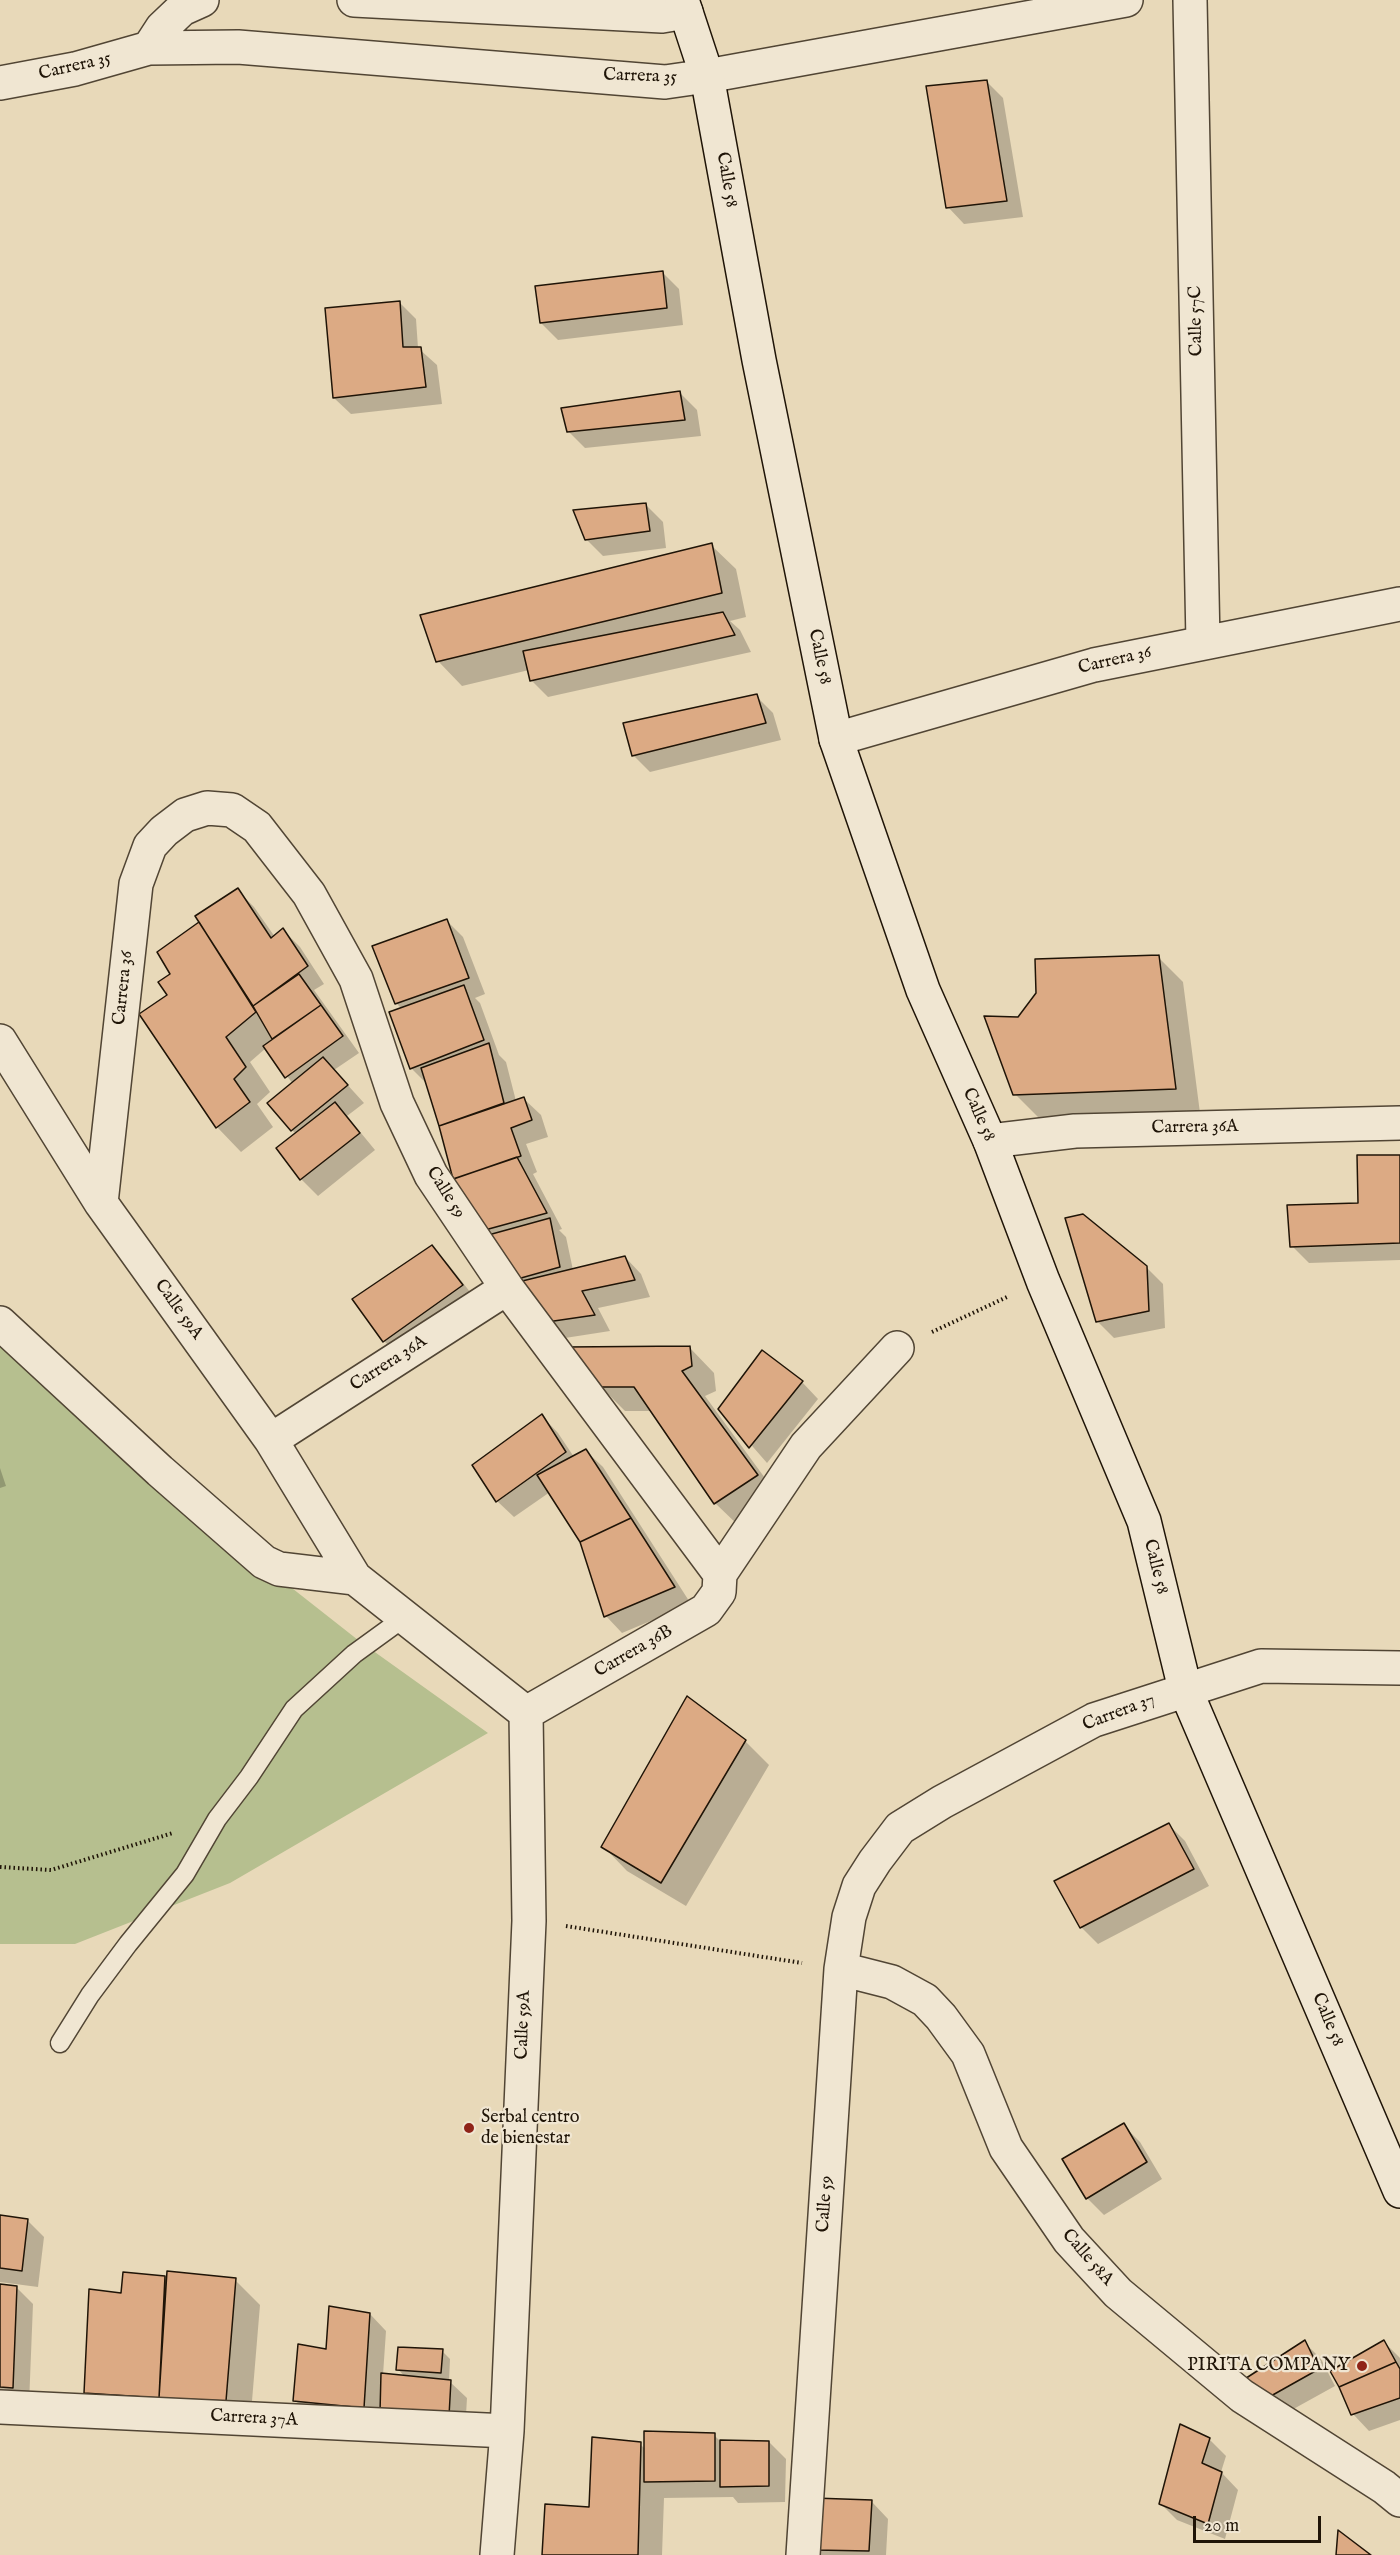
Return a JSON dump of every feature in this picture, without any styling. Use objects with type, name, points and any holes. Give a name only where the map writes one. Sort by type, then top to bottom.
[{"type":"street","points":[[148,48],[162,28],[182,9],[202,0]]},
{"type":"street","points":[[354,0],[662,16],[684,6]]},
{"type":"street","name":"Carrera 35","points":[[0,83],[75,69],[148,48],[238,47],[665,82],[1126,0]]},
{"type":"street","name":"Calle 57C","points":[[1190,0],[1203,642]]},
{"type":"street","name":"Calle 58","points":[[684,6],[707,76],[759,360],[836,739],[923,990],[990,1142],[1043,1281],[1144,1521],[1185,1689],[1400,2191]]},
{"type":"street","name":"Carrera 36","points":[[836,739],[1094,664],[1400,604]]},
{"type":"street","name":"Carrera 36","points":[[101,1203],[136,884],[150,846],[164,831],[185,815],[207,808]]},
{"type":"street","name":"Calle 59","points":[[207,808],[232,810],[257,827],[309,894],[357,979],[397,1103],[431,1175],[507,1288],[720,1574]]},
{"type":"street","name":"Calle 59A","points":[[0,1041],[101,1203],[271,1440],[355,1578],[526,1713],[529,1921],[507,2431],[497,2555]]},
{"type":"street","name":"Carrera 36A","points":[[990,1142],[1075,1131],[1400,1123]]},
{"type":"street","name":"Carrera 36A","points":[[271,1440],[507,1288]]},
{"type":"street","points":[[0,1323],[160,1471],[264,1562],[279,1569],[355,1578]]},
{"type":"street","name":"Carrera 36B","points":[[526,1713],[706,1610],[719,1592],[720,1574],[806,1446],[897,1348]]},
{"type":"street","name":"Carrera 37","points":[[875,1861],[900,1828],[942,1802],[1094,1720],[1261,1666],[1400,1668]]},
{"type":"street","name":"Calle 59","points":[[803,2555],[841,1970],[849,1917],[855,1896],[875,1861]]},
{"type":"street","name":"Calle 58A","points":[[841,1970],[892,1982],[925,2000],[941,2017],[968,2054],[1006,2148],[1069,2240],[1118,2293],[1242,2396],[1384,2487],[1400,2500]]},
{"type":"street","name":"Carrera 37A","points":[[0,2407],[507,2431]]},
{"type":"lane","points":[[60,2043],[90,1995],[185,1874],[217,1820],[294,1709],[354,1654],[405,1617]]},
{"type":"path","points":[[897,1348],[1043,1281]]},
{"type":"path","points":[[0,1868],[51,1870],[217,1820]]},
{"type":"path","points":[[529,1921],[841,1970]]},
{"type":"green space","points":[[0,1311],[227,1537],[358,1640],[488,1733],[230,1883],[75,1944],[0,1944]]},
{"type":"building","points":[[987,80],[1007,201],[946,208],[926,86]]},
{"type":"building","points":[[663,271],[667,308],[540,323],[535,286]]},
{"type":"building","points":[[400,301],[403,347],[421,347],[426,387],[333,398],[325,308]]},
{"type":"building","points":[[680,391],[685,420],[567,432],[561,408]]},
{"type":"building","points":[[646,503],[650,531],[585,540],[573,510]]},
{"type":"building","points":[[712,543],[722,593],[436,662],[420,615]]},
{"type":"building","points":[[723,612],[735,635],[530,681],[523,651]]},
{"type":"building","points":[[757,694],[766,723],[632,756],[623,723]]},
{"type":"building","points":[[238,888],[271,938],[283,928],[308,966],[253,1006],[195,916]]},
{"type":"building","points":[[447,919],[469,978],[395,1004],[372,946]]},
{"type":"building","points":[[199,922],[256,1012],[226,1037],[246,1067],[234,1079],[250,1102],[216,1128],[139,1014],[167,995],[158,982],[170,974],[157,952]]},
{"type":"building","points":[[1159,955],[1176,1089],[1013,1095],[984,1016],[1018,1017],[1036,993],[1035,959]]},
{"type":"building","points":[[299,974],[321,1005],[272,1039],[253,1006]]},
{"type":"building","points":[[464,985],[484,1040],[410,1069],[389,1012]]},
{"type":"building","points":[[321,1005],[343,1036],[285,1078],[263,1046]]},
{"type":"building","points":[[489,1043],[504,1103],[439,1126],[421,1068]]},
{"type":"building","points":[[323,1057],[348,1085],[291,1131],[267,1103]]},
{"type":"building","points":[[524,1097],[532,1120],[511,1128],[521,1156],[453,1179],[439,1126]]},
{"type":"building","points":[[335,1102],[360,1133],[300,1180],[276,1148]]},
{"type":"building","points":[[1357,1155],[1400,1155],[1400,1243],[1290,1247],[1287,1205],[1358,1203]]},
{"type":"building","points":[[517,1157],[547,1213],[474,1233],[442,1183]]},
{"type":"building","points":[[1083,1214],[1147,1266],[1149,1311],[1096,1322],[1065,1218]]},
{"type":"building","points":[[550,1218],[560,1267],[514,1280],[481,1237]]},
{"type":"building","points":[[432,1245],[463,1285],[383,1342],[352,1299]]},
{"type":"building","points":[[625,1256],[635,1280],[582,1291],[595,1315],[547,1322],[518,1282]]},
{"type":"building","points":[[690,1346],[692,1366],[682,1371],[758,1475],[714,1504],[634,1387],[599,1387],[565,1347]]},
{"type":"building","points":[[762,1350],[803,1381],[749,1448],[718,1409]]},
{"type":"building","points":[[542,1414],[566,1452],[496,1502],[472,1465]]},
{"type":"building","points":[[586,1449],[631,1518],[580,1542],[537,1475]]},
{"type":"building","points":[[631,1518],[675,1587],[604,1617],[580,1542]]},
{"type":"building","points":[[687,1696],[746,1740],[661,1883],[601,1847]]},
{"type":"building","points":[[1169,1823],[1194,1869],[1080,1928],[1054,1881]]},
{"type":"building","points":[[1124,2123],[1147,2162],[1086,2199],[1062,2159]]},
{"type":"building","points":[[0,2215],[28,2219],[22,2271],[0,2268]]},
{"type":"building","points":[[167,2271],[236,2278],[226,2401],[159,2398]]},
{"type":"building","points":[[123,2272],[165,2276],[159,2398],[84,2393],[89,2289],[121,2293]]},
{"type":"building","points":[[0,2284],[17,2286],[13,2388],[0,2387]]},
{"type":"building","points":[[329,2306],[370,2313],[364,2408],[293,2401],[298,2344],[326,2349]]},
{"type":"building","points":[[1305,2340],[1319,2369],[1262,2401],[1237,2384]]},
{"type":"building","name":"PIRITA COMPANY","points":[[1384,2340],[1396,2362],[1339,2387],[1330,2371]]},
{"type":"building","points":[[398,2347],[443,2349],[441,2373],[396,2370]]},
{"type":"building","points":[[1396,2362],[1400,2369],[1400,2398],[1351,2415],[1339,2387]]},
{"type":"building","points":[[381,2373],[451,2380],[449,2416],[380,2412]]},
{"type":"building","points":[[1180,2424],[1210,2438],[1202,2463],[1222,2472],[1208,2524],[1159,2504]]},
{"type":"building","points":[[644,2431],[715,2433],[715,2481],[644,2482]]},
{"type":"building","points":[[592,2437],[641,2442],[638,2555],[542,2555],[545,2504],[589,2507]]},
{"type":"building","points":[[720,2440],[769,2441],[769,2486],[720,2487]]},
{"type":"building","points":[[814,2498],[872,2500],[869,2551],[814,2550]]},
{"type":"building","points":[[1338,2530],[1371,2555],[1336,2555]]},
{"type":"place","name":"Serbal centro de bienestar","points":[[469,2128]]},
{"type":"place","name":"PIRITA COMPANY","points":[[1362,2366]]}]
